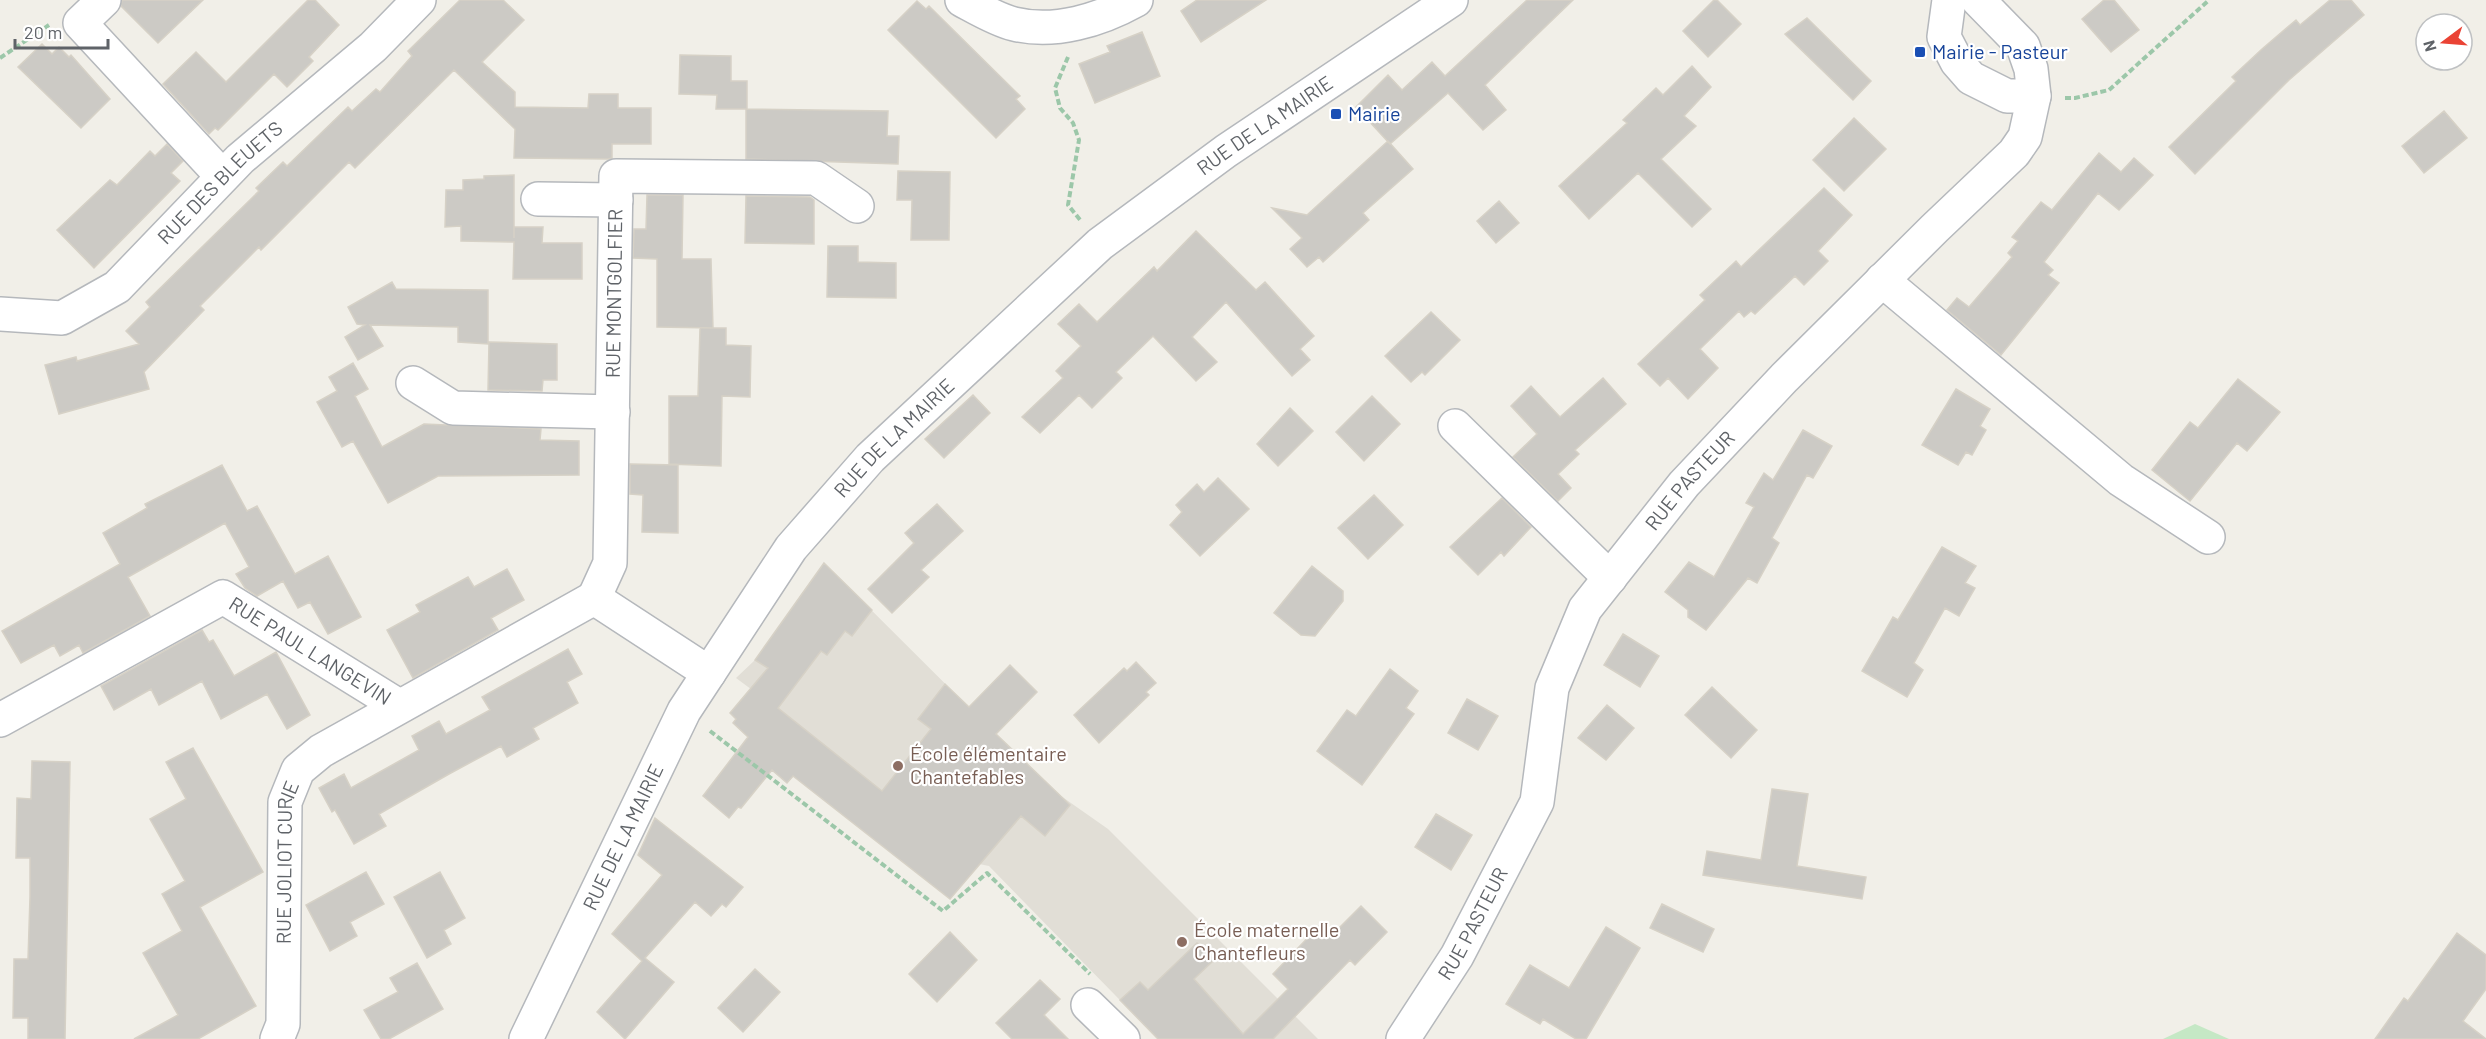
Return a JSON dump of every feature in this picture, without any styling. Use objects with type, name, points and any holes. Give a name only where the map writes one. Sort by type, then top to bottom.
[{"type":"street","points":[[104,0],[80,23],[222,176]]},
{"type":"street","name":"RUE DES BLEUETS","points":[[0,314],[62,318],[117,287],[222,176],[373,47],[419,0]]},
{"type":"street","points":[[962,0],[1014,24],[1067,26],[1116,11],[1136,0]]},
{"type":"street","name":"RUE DE LA MAIRIE","points":[[526,1039],[684,711],[791,548],[870,458],[1100,244],[1226,151],[1451,0]]},
{"type":"street","points":[[1949,0],[1944,37],[1957,62],[1971,78],[2007,96],[2034,96]]},
{"type":"street","name":"RUE PASTEUR","points":[[1402,1039],[1457,956],[1537,802],[1552,688],[1585,609],[1684,484],[1882,280],[2014,153],[2025,137],[2034,96],[2031,69],[2023,46],[1978,0]]},
{"type":"street","points":[[538,199],[616,188],[816,178],[857,206]]},
{"type":"street","name":"RUE MONTGOLFIER","points":[[594,598],[610,563],[616,188]]},
{"type":"street","points":[[1882,280],[2121,480],[2208,537]]},
{"type":"street","points":[[413,383],[453,408],[613,412]]},
{"type":"street","points":[[1455,426],[1610,578]]},
{"type":"street","name":"RUE PAUL LANGEVIN","points":[[0,720],[223,597],[399,706],[594,598]]},
{"type":"street","points":[[594,598],[709,673]]},
{"type":"street","name":"RUE JOLIOT CURIE","points":[[277,1039],[283,1024],[285,802],[298,770],[321,751],[399,706]]},
{"type":"street","points":[[1092,993],[1123,1039]]},
{"type":"path","points":[[2034,96],[2075,98],[2109,90],[2209,0]]},
{"type":"path","points":[[0,58],[58,18],[80,23]]},
{"type":"path","points":[[1067,26],[1068,58],[1055,88],[1060,108],[1073,123],[1079,140],[1068,205],[1100,244]]},
{"type":"path","points":[[684,711],[943,911],[987,873],[1092,993]]},
{"type":"shaded area","name":"École élémentaire Chantefables","points":[[824,563],[1051,789],[1108,829],[1318,1039],[1158,1039],[989,866],[979,864],[950,899],[794,776],[787,783],[755,757],[787,716],[736,678],[755,660],[784,623]]},
{"type":"green space","points":[[2195,1024],[2229,1039],[2163,1039]]},
{"type":"building","points":[[122,0],[203,0],[158,43],[121,6]]},
{"type":"building","points":[[308,0],[315,0],[339,25],[309,57],[313,61],[287,87],[274,74],[218,130],[215,128],[209,134],[163,84],[196,52],[226,82]]},
{"type":"building","points":[[460,0],[503,0],[524,20],[482,62],[515,92],[515,107],[588,108],[589,94],[618,94],[618,108],[651,108],[651,144],[612,144],[612,158],[608,159],[514,158],[515,129],[454,70],[355,168],[349,162],[261,250],[259,247],[200,306],[204,310],[144,372],[149,389],[59,414],[45,365],[76,357],[77,361],[139,344],[126,331],[150,307],[146,302],[259,191],[256,188],[283,162],[287,166],[348,107],[352,111],[376,89],[380,92],[412,56],[408,51]]},
{"type":"building","points":[[1197,0],[1266,0],[1201,42],[1181,11]]},
{"type":"building","points":[[1527,0],[1573,0],[1485,85],[1506,110],[1483,130],[1448,93],[1390,144],[1356,107],[1388,75],[1402,90],[1432,62],[1445,76]]},
{"type":"building","points":[[1714,0],[1717,0],[1741,24],[1708,57],[1683,31]]},
{"type":"building","points":[[2104,0],[2114,0],[2139,30],[2111,52],[2082,19]]},
{"type":"building","points":[[2330,0],[2351,0],[2364,15],[2289,80],[2195,174],[2169,147],[2236,81],[2232,77],[2262,49],[2296,20],[2300,25]]},
{"type":"building","points":[[917,1],[926,9],[929,6],[1020,96],[1016,99],[1025,109],[996,138],[888,30]]},
{"type":"building","points":[[1807,18],[1871,81],[1853,100],[1785,34]]},
{"type":"building","points":[[1142,32],[1160,76],[1095,103],[1079,64],[1110,52],[1107,46]]},
{"type":"building","points":[[42,44],[52,54],[59,47],[69,57],[71,55],[110,99],[81,128],[18,67]]},
{"type":"building","points":[[680,55],[731,56],[731,81],[747,81],[747,109],[888,111],[887,136],[899,136],[898,164],[746,159],[746,109],[716,109],[717,95],[679,94]]},
{"type":"building","points":[[1692,66],[1711,87],[1684,116],[1696,126],[1661,159],[1711,209],[1692,227],[1638,173],[1589,219],[1559,186],[1627,123],[1623,120],[1656,88],[1663,95]]},
{"type":"building","points":[[2444,111],[2467,138],[2424,173],[2402,146]]},
{"type":"building","points":[[1854,118],[1886,149],[1844,191],[1813,160]]},
{"type":"building","points":[[1388,141],[1413,169],[1363,213],[1369,220],[1323,262],[1319,257],[1307,267],[1290,249],[1302,238],[1272,208],[1307,215]]},
{"type":"building","points":[[167,144],[183,161],[171,173],[180,181],[94,268],[57,230],[110,180],[117,185],[150,151],[155,156]]},
{"type":"building","points":[[2099,153],[2121,172],[2134,158],[2153,175],[2119,210],[2098,193],[2044,262],[2053,270],[2048,275],[2059,283],[2001,355],[1947,310],[1957,298],[1969,307],[2012,257],[2008,253],[2018,241],[2012,237],[2041,202],[2052,210]]},
{"type":"building","points":[[898,171],[950,172],[949,240],[911,240],[912,200],[897,200]]},
{"type":"building","points":[[514,175],[514,227],[543,227],[542,243],[582,243],[582,279],[513,279],[514,242],[461,241],[461,226],[445,227],[446,190],[463,190],[463,180],[484,179],[484,176]]},
{"type":"building","points":[[1824,188],[1852,215],[1818,251],[1828,261],[1804,285],[1795,276],[1755,314],[1751,311],[1744,317],[1739,311],[1700,349],[1718,368],[1688,399],[1668,378],[1660,386],[1638,364],[1705,300],[1700,295],[1736,261],[1741,267]]},
{"type":"building","points":[[647,195],[683,195],[682,259],[711,259],[713,328],[657,327],[657,259],[633,258],[634,229],[646,229]]},
{"type":"building","points":[[746,196],[810,197],[814,200],[814,244],[745,243]]},
{"type":"building","points":[[1499,201],[1519,223],[1496,243],[1477,221]]},
{"type":"building","points":[[1196,231],[1256,290],[1265,282],[1314,336],[1300,349],[1310,360],[1292,376],[1226,302],[1192,337],[1217,362],[1196,381],[1153,336],[1116,372],[1122,378],[1092,408],[1079,395],[1040,433],[1022,417],[1063,378],[1056,371],[1081,346],[1058,324],[1079,304],[1097,322],[1154,267],[1157,271]]},
{"type":"building","points":[[828,246],[858,246],[858,262],[896,263],[896,298],[827,297]]},
{"type":"building","points":[[392,282],[396,289],[488,290],[488,344],[458,342],[458,327],[370,325],[383,346],[358,360],[345,337],[365,325],[357,324],[348,307]]},
{"type":"building","points":[[1431,312],[1460,340],[1425,375],[1422,372],[1411,382],[1385,356]]},
{"type":"building","points":[[700,328],[726,328],[726,345],[751,346],[750,397],[722,396],[721,466],[669,464],[669,396],[698,396]]},
{"type":"building","points":[[489,342],[557,344],[557,380],[543,380],[542,391],[488,390]]},
{"type":"building","points":[[353,363],[368,389],[355,396],[382,447],[424,424],[541,429],[540,440],[579,441],[579,475],[438,476],[388,503],[353,441],[342,447],[317,402],[337,391],[329,377]]},
{"type":"building","points":[[1603,378],[1626,404],[1575,450],[1579,454],[1558,474],[1571,488],[1558,501],[1513,457],[1537,434],[1511,406],[1531,386],[1560,417]]},
{"type":"building","points":[[2238,379],[2280,412],[2247,451],[2237,443],[2190,501],[2152,470],[2190,422],[2198,428]]},
{"type":"building","points":[[1956,389],[1990,409],[1980,426],[1986,430],[1972,455],[1966,452],[1958,465],[1922,445]]},
{"type":"building","points":[[973,395],[990,413],[944,458],[925,439]]},
{"type":"building","points":[[1372,396],[1400,424],[1364,461],[1336,432]]},
{"type":"building","points":[[1290,408],[1313,431],[1278,466],[1257,444]]},
{"type":"building","points":[[1803,430],[1832,446],[1813,478],[1807,475],[1772,538],[1779,543],[1757,583],[1748,578],[1706,630],[1688,617],[1688,610],[1665,592],[1689,562],[1714,577],[1754,507],[1746,503],[1764,473],[1773,480]]},
{"type":"building","points":[[630,464],[678,465],[678,533],[642,532],[643,495],[630,494]]},
{"type":"building","points":[[222,465],[247,511],[257,506],[295,574],[328,556],[361,617],[328,634],[310,602],[298,608],[283,581],[257,596],[245,588],[236,574],[249,567],[225,523],[128,577],[150,616],[83,653],[79,645],[60,656],[54,645],[21,663],[2,631],[120,564],[103,533],[147,508],[145,504]]},
{"type":"building","points":[[1218,478],[1249,509],[1200,556],[1170,525],[1182,512],[1176,505],[1197,484],[1204,492]]},
{"type":"building","points":[[1374,495],[1403,525],[1368,559],[1338,528]]},
{"type":"building","points":[[1502,498],[1531,527],[1504,556],[1501,552],[1478,575],[1450,547]]},
{"type":"building","points":[[937,504],[963,531],[921,570],[929,577],[892,613],[868,589],[914,543],[905,533]]},
{"type":"building","points":[[1942,547],[1976,566],[1965,583],[1975,588],[1959,616],[1945,608],[1914,663],[1923,670],[1907,697],[1862,671],[1893,617],[1898,620]]},
{"type":"building","points":[[824,563],[872,610],[852,636],[845,631],[827,655],[821,651],[778,708],[882,791],[931,729],[918,719],[945,684],[969,707],[1010,665],[1037,692],[996,734],[1070,805],[1045,836],[1021,816],[950,899],[793,776],[787,783],[772,770],[741,808],[738,807],[729,818],[703,796],[748,737],[733,723],[736,719],[730,713],[768,668],[755,660]]},
{"type":"building","points":[[1312,566],[1343,591],[1343,601],[1315,636],[1301,635],[1274,613]]},
{"type":"building","points":[[507,569],[524,600],[491,618],[498,630],[413,678],[387,630],[420,612],[416,605],[468,577],[474,587]]},
{"type":"building","points":[[202,630],[209,642],[213,640],[234,676],[276,652],[310,715],[287,729],[267,694],[221,719],[202,681],[159,705],[151,689],[114,710],[101,686]]},
{"type":"building","points":[[1623,634],[1659,656],[1640,687],[1604,665]]},
{"type":"building","points":[[568,649],[582,674],[567,682],[578,703],[533,728],[539,739],[507,757],[501,746],[449,774],[379,814],[386,826],[354,844],[335,810],[332,812],[319,788],[344,774],[351,788],[419,750],[412,736],[439,721],[446,734],[490,710],[482,697]]},
{"type":"building","points":[[1136,662],[1156,683],[1146,692],[1149,695],[1099,743],[1074,715],[1124,668],[1127,671]]},
{"type":"building","points":[[1390,669],[1418,691],[1406,708],[1414,714],[1362,785],[1317,751],[1347,710],[1356,716]]},
{"type":"building","points":[[1712,687],[1757,730],[1731,758],[1685,715]]},
{"type":"building","points":[[1467,699],[1498,716],[1478,750],[1448,733]]},
{"type":"building","points":[[1607,705],[1634,728],[1606,760],[1578,738]]},
{"type":"building","points":[[193,748],[263,872],[200,907],[256,1006],[198,1039],[134,1039],[178,1015],[143,953],[182,931],[162,894],[185,881],[150,819],[186,799],[166,762]]},
{"type":"building","points":[[32,761],[70,762],[65,1039],[28,1039],[28,1018],[13,1018],[14,959],[28,959],[30,897],[30,858],[16,858],[17,798],[31,799]]},
{"type":"building","points":[[1772,789],[1808,794],[1797,866],[1866,877],[1862,899],[1703,875],[1707,851],[1761,860]]},
{"type":"building","points":[[1436,814],[1472,835],[1451,870],[1415,847]]},
{"type":"building","points":[[655,818],[743,887],[726,907],[722,904],[711,916],[695,902],[645,958],[674,982],[625,1039],[597,1012],[642,961],[612,934],[662,875],[638,855]]},
{"type":"building","points":[[366,872],[384,904],[350,922],[357,936],[330,951],[306,905]]},
{"type":"building","points":[[440,872],[465,918],[444,930],[451,944],[427,958],[394,897]]},
{"type":"building","points":[[1662,904],[1714,929],[1703,952],[1650,928]]},
{"type":"building","points":[[1361,906],[1387,932],[1355,965],[1350,960],[1273,1039],[1158,1039],[1120,1000],[1140,982],[1148,990],[1197,943],[1214,960],[1194,979],[1243,1034],[1288,989],[1273,974],[1320,925],[1331,936]]},
{"type":"building","points":[[1606,927],[1640,948],[1586,1039],[1576,1039],[1543,1019],[1540,1024],[1506,1004],[1530,965],[1569,988]]},
{"type":"building","points":[[950,932],[977,960],[937,1002],[909,974]]},
{"type":"building","points":[[2457,933],[2486,955],[2486,989],[2463,1021],[2486,1039],[2375,1039],[2404,998],[2408,1001]]},
{"type":"building","points":[[417,963],[443,1009],[389,1039],[381,1039],[364,1010],[398,992],[390,978]]},
{"type":"building","points":[[755,969],[780,992],[743,1032],[718,1008]]},
{"type":"building","points":[[1040,980],[1060,999],[1044,1015],[1068,1039],[1012,1039],[996,1023]]},
{"type":"place","name":"Mairie - Pasteur","points":[[1920,52]]},
{"type":"place","name":"Mairie","points":[[1336,114]]},
{"type":"place","name":"École élémentaire Chantefables","points":[[898,766]]},
{"type":"place","name":"École maternelle Chantefleurs","points":[[1182,942]]}]
